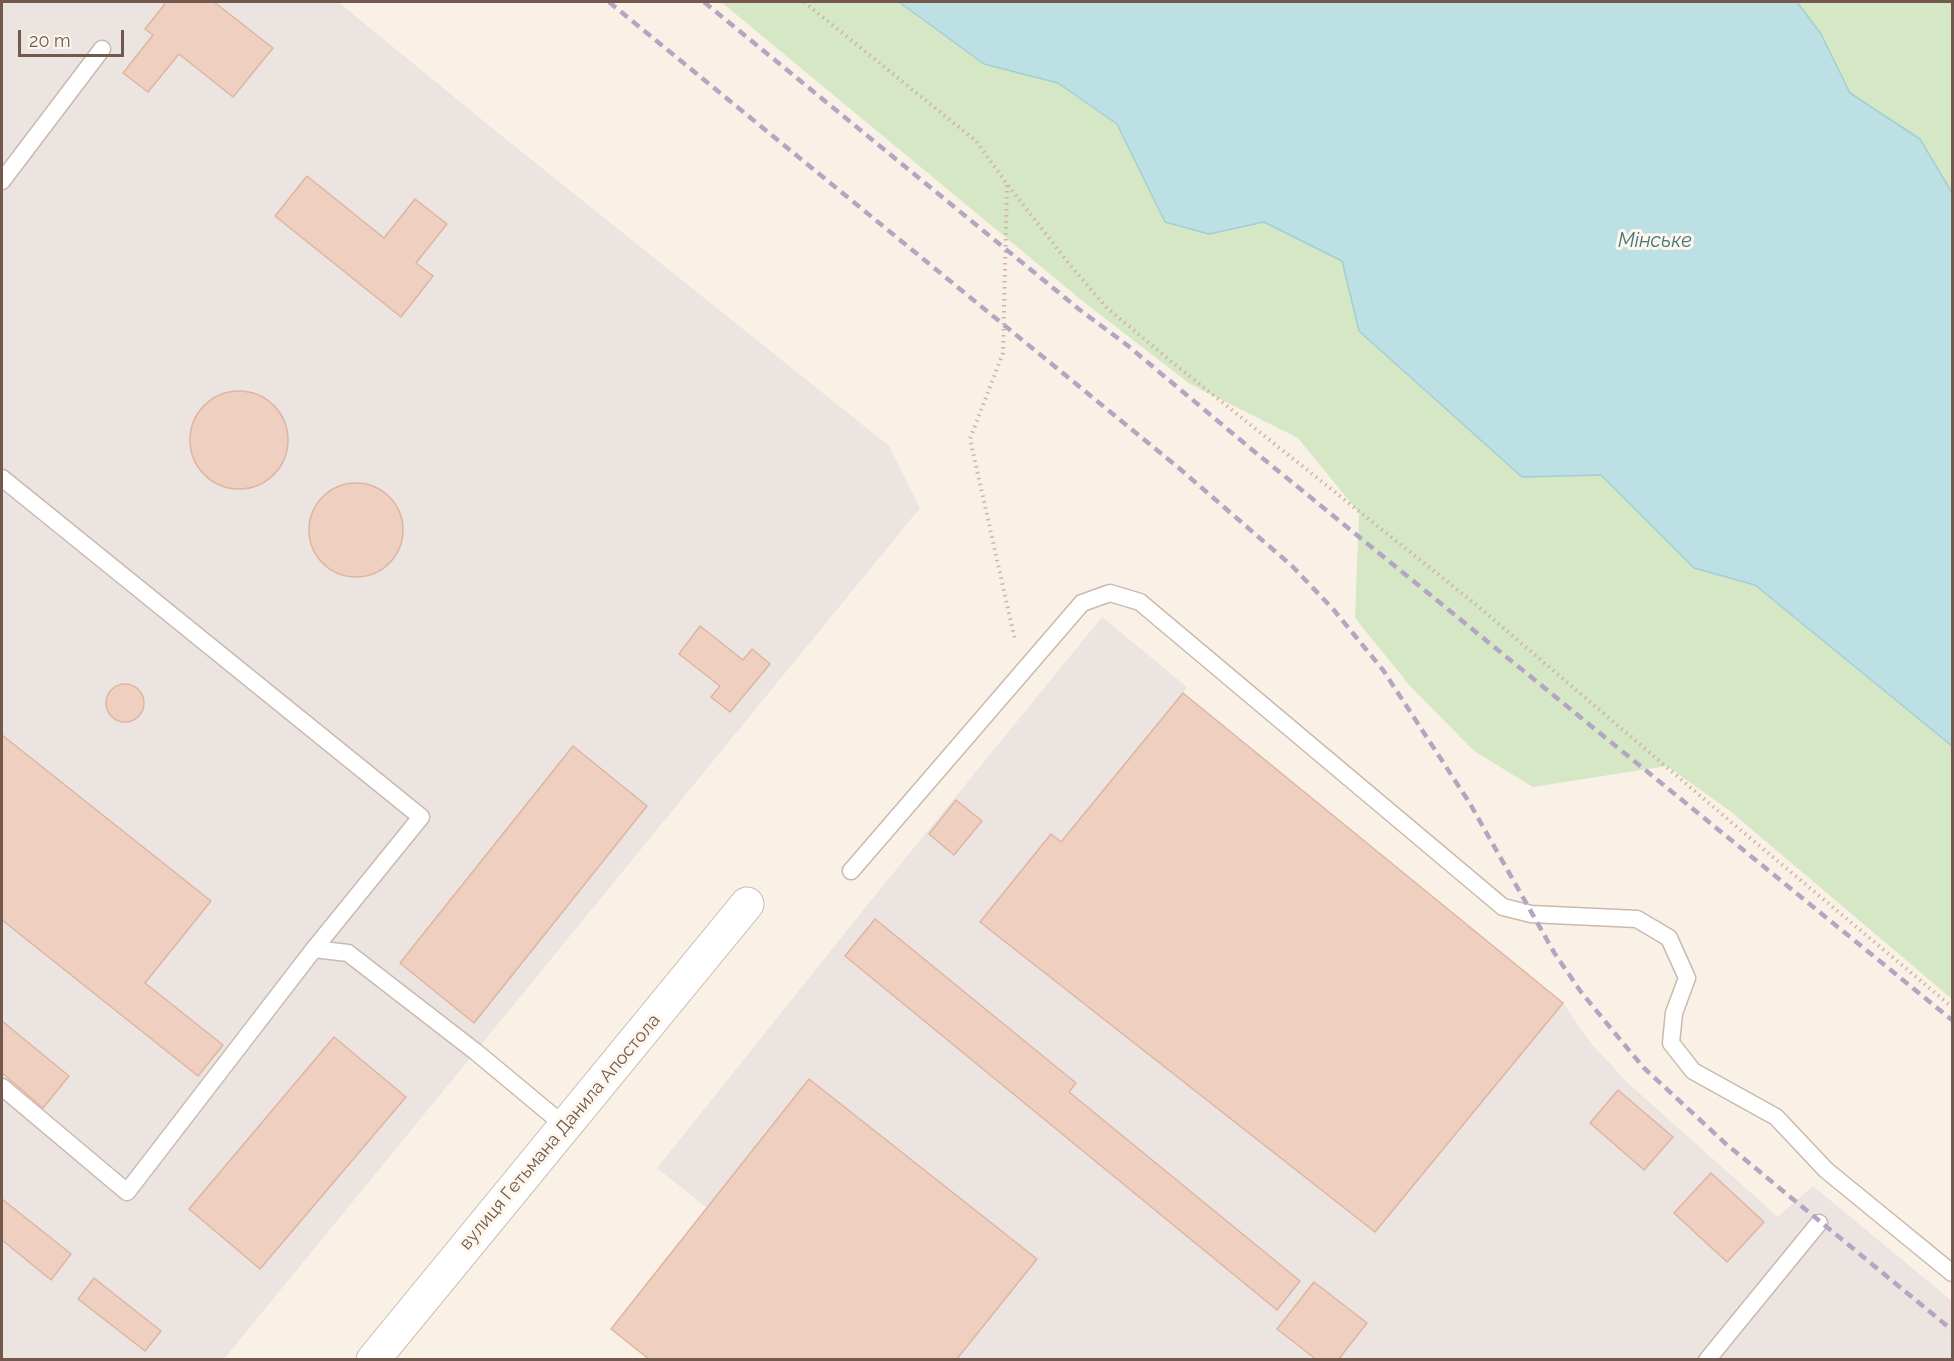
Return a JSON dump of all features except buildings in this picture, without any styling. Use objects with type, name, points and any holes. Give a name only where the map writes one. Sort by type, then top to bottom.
[{"type":"street","name":"вулиця Гетьмана Данила Апостола","points":[[373,1359],[747,904]]},
{"type":"lane","points":[[2,181],[102,49]]},
{"type":"lane","points":[[2,478],[421,817],[314,949],[127,1192],[2,1087]]},
{"type":"lane","points":[[851,871],[1082,603],[1110,593],[1140,602],[1503,908],[1531,914],[1637,919],[1669,938],[1687,978],[1674,1012],[1671,1043],[1693,1071],[1776,1117],[1826,1170],[1953,1273]]},
{"type":"lane","points":[[314,949],[348,953],[476,1052],[565,1126]]},
{"type":"lane","points":[[1707,1359],[1819,1223]]},
{"type":"path","points":[[804,2],[976,141],[1070,265],[1107,308],[1474,603],[1953,1007]]},
{"type":"path","points":[[1007,184],[1004,353],[970,439],[1023,672]]},
{"type":"shaded area","points":[[2,2],[338,2],[889,446],[920,508],[224,1359],[2,1360]]},
{"type":"shaded area","points":[[1102,617],[1187,687],[1183,693],[1563,1003],[1590,1042],[1629,1084],[1778,1217],[1813,1186],[1952,1301],[1952,1359],[650,1360],[707,1208],[657,1168]]},
{"type":"green space","points":[[721,2],[899,2],[984,64],[1058,83],[1117,124],[1165,222],[1209,234],[1264,222],[1342,261],[1359,331],[1522,477],[1601,475],[1694,567],[1755,585],[1952,746],[1952,999],[1730,811],[1667,766],[1533,787],[1474,751],[1410,686],[1355,618],[1359,513],[1298,438],[1190,384],[1085,303]]},
{"type":"green space","points":[[1797,2],[1952,2],[1952,193],[1920,139],[1850,93],[1821,34]]},
{"type":"water","name":"Мінське","points":[[899,2],[1797,2],[1821,34],[1850,93],[1920,139],[1952,193],[1952,746],[1755,585],[1694,568],[1601,475],[1522,477],[1359,331],[1342,261],[1264,222],[1209,234],[1165,222],[1117,124],[1058,83],[984,64]]},
{"type":"railway","points":[[609,2],[1180,469],[1292,566],[1333,609],[1383,670],[1469,802],[1555,954],[1581,992],[1644,1068],[1726,1144],[1952,1330]]},
{"type":"railway","points":[[704,2],[1952,1020]]}]
